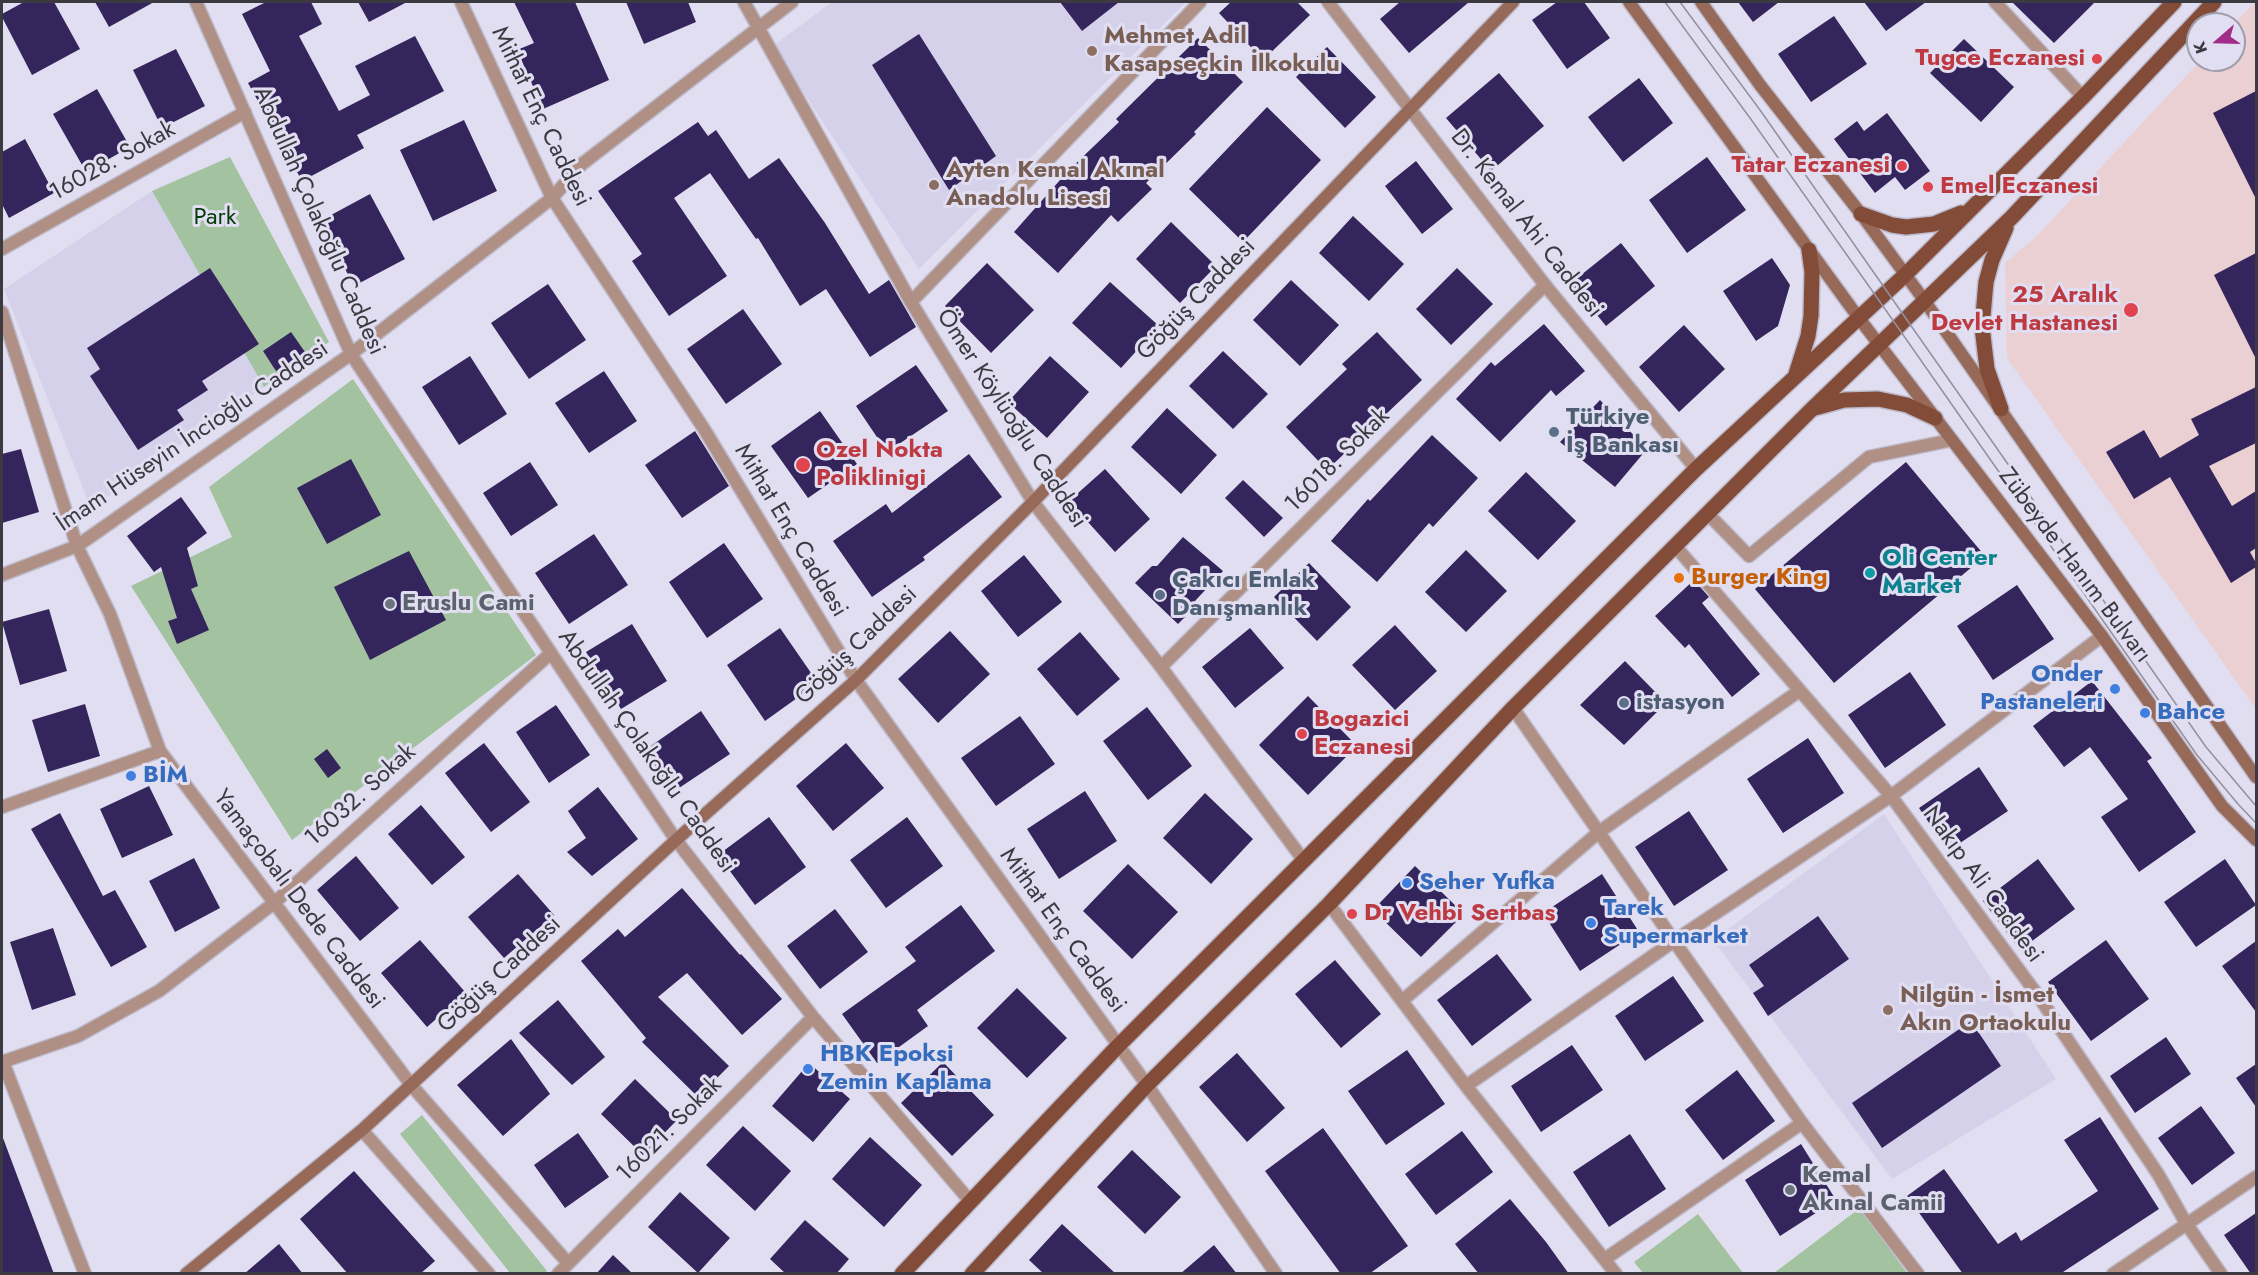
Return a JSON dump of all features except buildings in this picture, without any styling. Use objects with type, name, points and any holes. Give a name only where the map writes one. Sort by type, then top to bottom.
[{"type":"main road","name":"Göğüş Caddesi","points":[[188,1273],[412,1086],[676,840],[856,680],[1033,502],[1513,2]]},
{"type":"main road","name":"Zübeyde Hanım Bulvarı","points":[[1629,2],[1878,344],[2102,636],[2222,806],[2256,840]]},
{"type":"main road","name":"Zübeyde Hanım Bulvarı","points":[[1701,2],[1760,85],[1861,214],[1924,300],[2255,772]]},
{"type":"main road","points":[[902,1274],[1119,1046],[1696,469],[1905,275],[2083,97],[2174,2]]},
{"type":"main road","points":[[972,1274],[1147,1085],[1329,904],[1513,708],[1878,344],[2012,217],[2214,2]]},
{"type":"main road","points":[[1861,214],[1892,225],[1920,227],[1934,224],[1969,209]]},
{"type":"main road","points":[[2001,410],[1987,369],[1982,306],[1992,260],[2012,217]]},
{"type":"main road","points":[[1795,376],[1805,346],[1811,316],[1812,272],[1809,250]]},
{"type":"main road","points":[[1812,409],[1844,400],[1878,399],[1907,405],[1935,418]]},
{"type":"street","name":"Abdullah Çolakoğlu Caddesi","points":[[196,2],[351,354],[676,840],[813,1017],[970,1201]]},
{"type":"street","name":"Mithat Enç Caddesi","points":[[461,2],[552,198],[704,429],[856,680],[1147,1085],[1276,1274]]},
{"type":"street","name":"Ömer Köylüoğlu Caddesi","points":[[744,2],[911,302],[1033,502],[1161,667],[1304,861]]},
{"type":"street","name":"İmam Hüseyin İncioğlu Caddesi","points":[[2,575],[77,546],[351,354],[552,198],[582,164],[792,2]]},
{"type":"street","points":[[911,302],[1200,2]]},
{"type":"street","name":"Dr. Kemal Ahi Caddesi","points":[[1328,2],[1545,285],[1696,469]]},
{"type":"street","points":[[1995,2],[2083,97]]},
{"type":"street","name":"16028. Sokak","points":[[2,249],[245,112]]},
{"type":"street","name":"16018. Sokak","points":[[1161,667],[1545,285]]},
{"type":"street","name":"Yamaçobalı Dede Caddesi","points":[[2,312],[77,546],[110,614],[160,751],[412,1086],[568,1263]]},
{"type":"street","points":[[1708,514],[1749,556],[1869,457],[1952,440]]},
{"type":"street","name":"Nakıp Ali Caddesi","points":[[1676,547],[1891,796],[2039,997],[2158,1174],[2186,1222],[2221,1274]]},
{"type":"street","points":[[1466,1086],[1674,941],[1891,796],[2102,636]]},
{"type":"street","name":"16032. Sokak","points":[[2,1062],[78,1036],[159,991],[274,903],[551,652]]},
{"type":"street","points":[[1403,1000],[1599,832],[1799,691]]},
{"type":"street","points":[[1513,708],[1802,1123],[1918,1274]]},
{"type":"street","points":[[2,807],[160,751]]},
{"type":"street","points":[[1329,904],[1466,1086],[1616,1274]]},
{"type":"street","name":"16021. Sokak","points":[[558,1274],[813,1017]]},
{"type":"street","points":[[2,1062],[85,1274]]},
{"type":"street","points":[[1605,1258],[1802,1123]]},
{"type":"street","points":[[362,1130],[489,1274]]},
{"type":"street","points":[[2113,1274],[2186,1222],[2256,1177]]},
{"type":"shaded area","name":"Ayten Kemal Akınal Anadolu Lisesi","points":[[832,2],[1186,2],[919,269],[773,46]]},
{"type":"shaded area","name":"25 Aralık Devlet Hastanesi","points":[[2256,2],[2256,709],[2007,358],[2005,263],[2037,236],[2190,72],[2246,72],[2245,12]]},
{"type":"shaded area","points":[[152,191],[264,387],[91,508],[4,289]]},
{"type":"shaded area","name":"Nilgün - İsmet Akın Ortaokulu","points":[[1884,814],[2056,1079],[1892,1179],[1713,940]]},
{"type":"green space","name":"Park","points":[[230,157],[329,342],[264,387],[152,191]]},
{"type":"green space","points":[[353,379],[536,655],[292,840],[131,586],[232,537],[209,487]]},
{"type":"green space","points":[[422,1115],[547,1271],[544,1273],[510,1273],[400,1134]]},
{"type":"green space","points":[[1860,1208],[1907,1273],[1774,1273]]},
{"type":"green space","points":[[1698,1214],[1743,1273],[1643,1273],[1634,1262]]},
{"type":"tram line","points":[[1665,2],[1878,299],[2197,755],[2256,823]]},
{"type":"tram line","points":[[1680,2],[1760,110],[2206,747],[2256,806]]},
{"type":"place","name":"Mehmet Adil Kasapseçkin İlkokulu","points":[[1092,51]]},
{"type":"place","name":"Tugce Eczanesi","points":[[2097,59]]},
{"type":"place","name":"Tatar Eczanesi","points":[[1902,166]]},
{"type":"place","name":"Ayten Kemal Akınal Anadolu Lisesi","points":[[934,185]]},
{"type":"place","name":"Emel Eczanesi","points":[[1928,187]]},
{"type":"place","name":"25 Aralık Devlet Hastanesi","points":[[2131,310]]},
{"type":"place","name":"Türkiye İş Bankası","points":[[1554,432]]},
{"type":"place","name":"Ozel Nokta Poliklinigi","points":[[803,465]]},
{"type":"place","name":"Oli Center Market","points":[[1870,573]]},
{"type":"place","name":"Burger King","points":[[1679,578]]},
{"type":"place","name":"Çakıcı Emlak Danışmanlık","points":[[1160,595]]},
{"type":"place","name":"Eruslu Cami","points":[[390,604]]},
{"type":"place","name":"Onder Pastaneleri","points":[[2115,689]]},
{"type":"place","name":"istasyon","points":[[1624,703]]},
{"type":"place","name":"Bahce","points":[[2145,713]]},
{"type":"place","name":"Bogazici Eczanesi","points":[[1302,734]]},
{"type":"place","name":"BİM","points":[[131,776]]},
{"type":"place","name":"Seher Yufka","points":[[1407,883]]},
{"type":"place","name":"Dr Vehbi Sertbas","points":[[1352,914]]},
{"type":"place","name":"Tarek Supermarket","points":[[1591,923]]},
{"type":"place","name":"Nilgün - İsmet Akın Ortaokulu","points":[[1888,1010]]},
{"type":"place","name":"HBK Epoksi Zemin Kaplama","points":[[808,1069]]},
{"type":"place","name":"Kemal Akınal Camii","points":[[1790,1190]]}]
